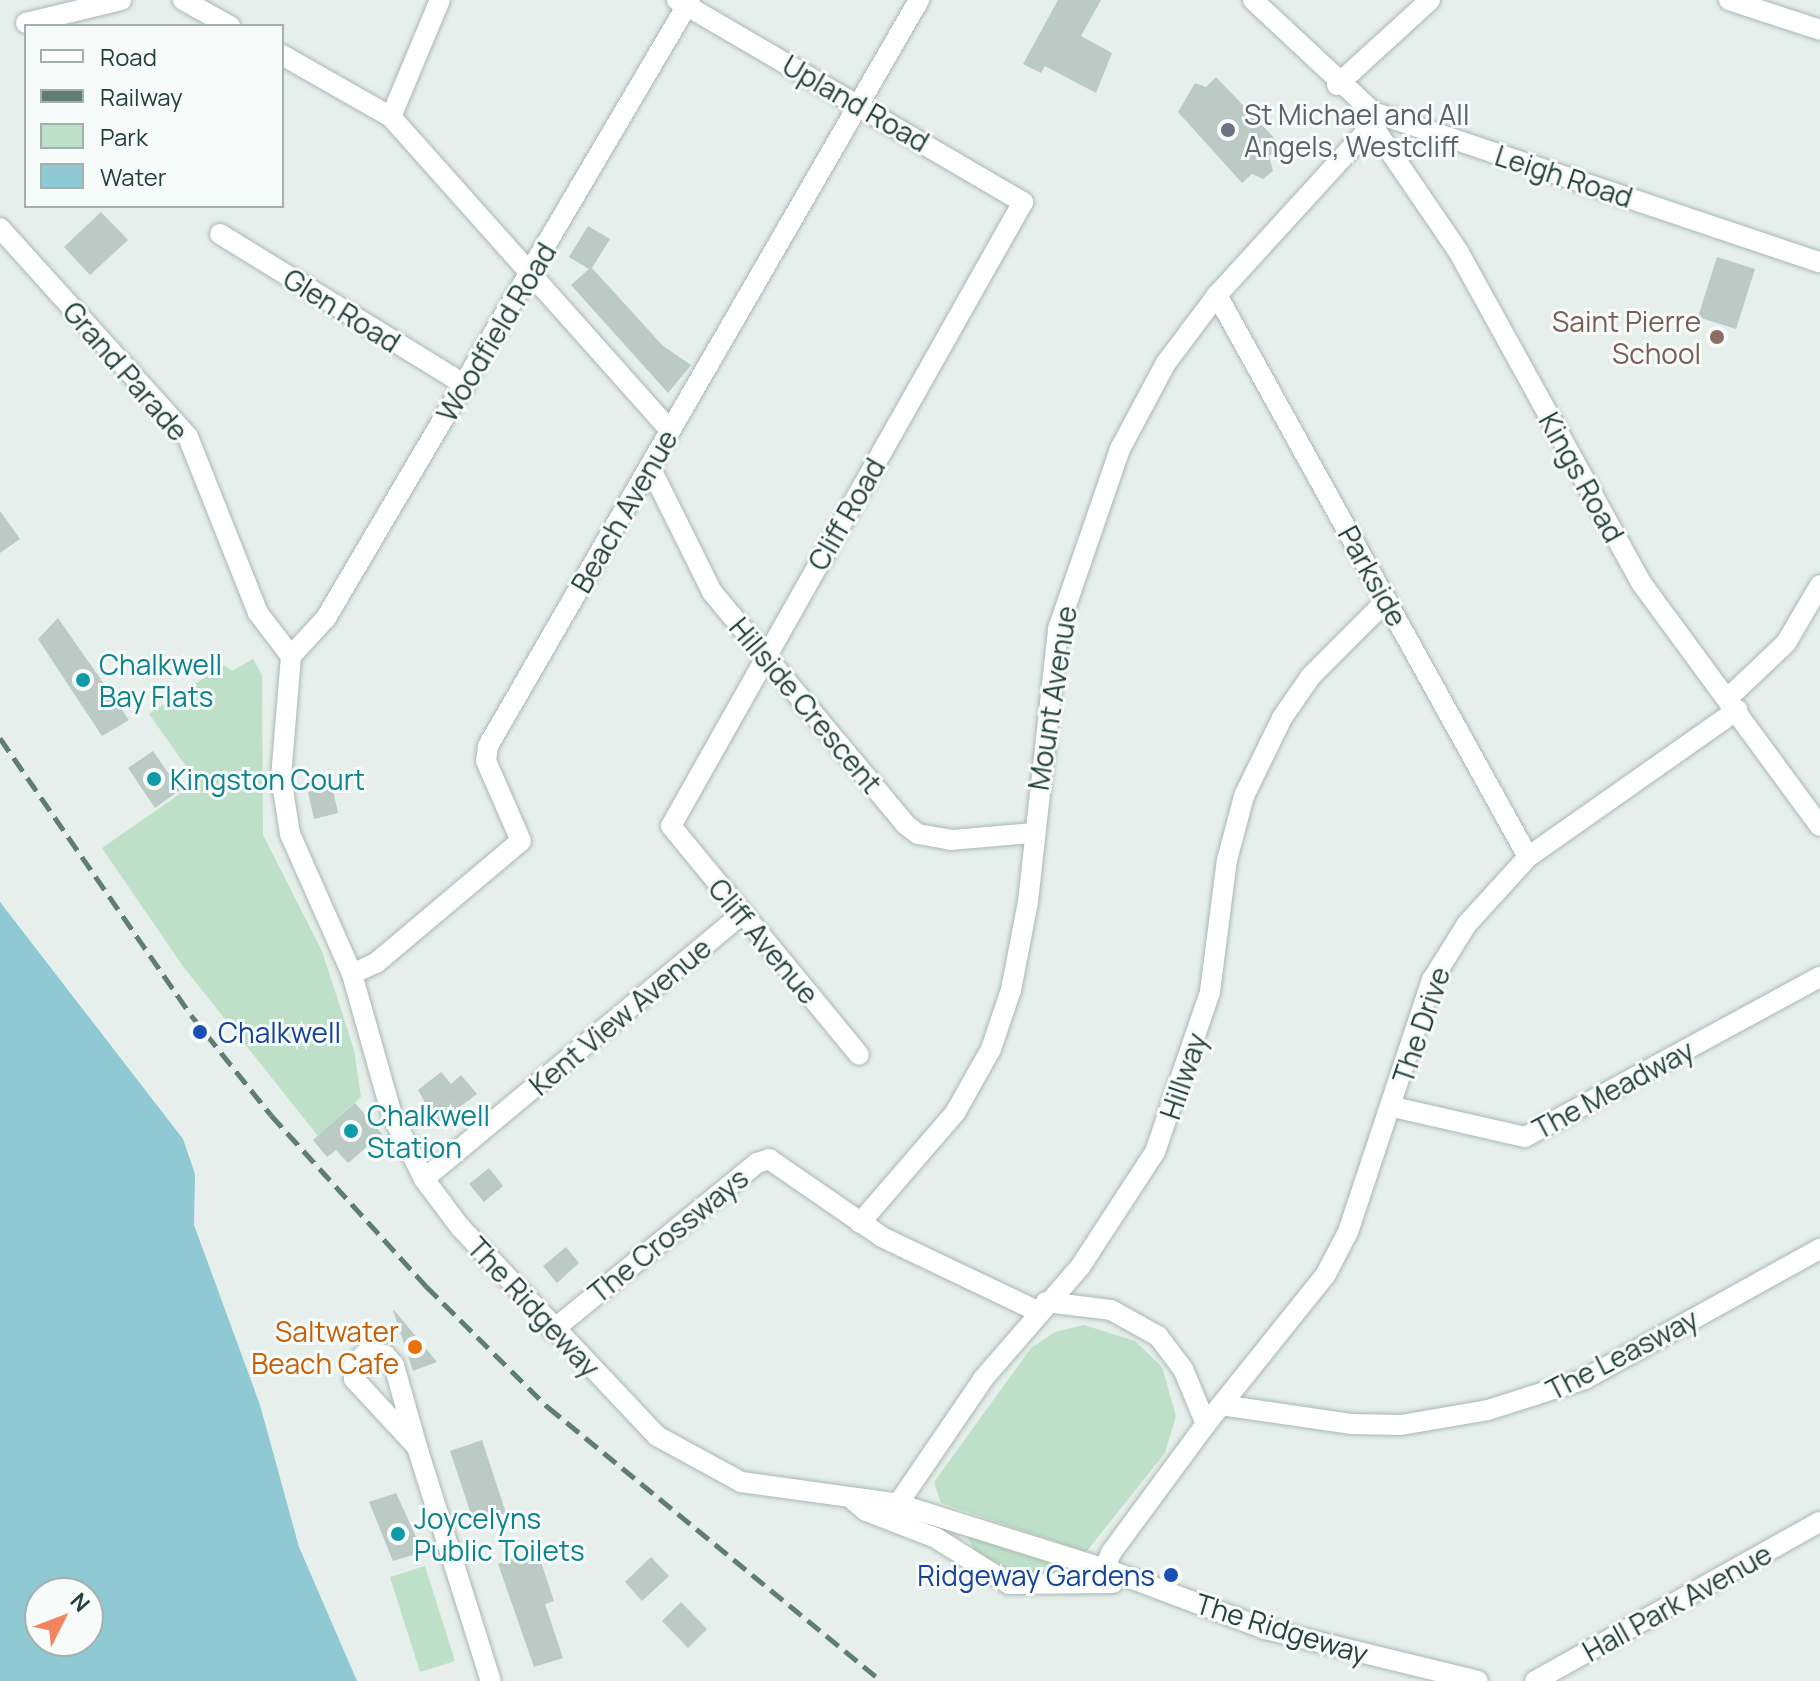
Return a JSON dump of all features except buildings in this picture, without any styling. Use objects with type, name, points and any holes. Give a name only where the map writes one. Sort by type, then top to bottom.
[{"type":"street","points":[[26,23],[121,0]]},
{"type":"street","points":[[183,0],[226,24]]},
{"type":"street","points":[[391,117],[440,0]]},
{"type":"street","name":"Beach Avenue","points":[[352,974],[376,963],[521,841],[485,754],[919,0]]},
{"type":"street","name":"Leigh Road","points":[[1253,0],[1372,119],[1820,262]]},
{"type":"street","points":[[1337,85],[1430,0]]},
{"type":"street","points":[[1729,0],[1820,30]]},
{"type":"street","name":"Upland Road","points":[[684,2],[1023,202]]},
{"type":"street","name":"Woodfield Road","points":[[291,656],[326,618],[531,274],[684,2]]},
{"type":"street","points":[[284,56],[391,117],[670,430]]},
{"type":"street","name":"Mount Avenue","points":[[860,1223],[955,1113],[991,1049],[1022,947],[1058,629],[1086,532],[1120,449],[1166,363],[1217,295],[1372,119]]},
{"type":"street","name":"Kings Road","points":[[1372,119],[1458,251],[1642,584],[1820,826]]},
{"type":"street","name":"Cliff Road","points":[[671,826],[1023,202]]},
{"type":"street","name":"Grand Parade","points":[[0,228],[188,437],[242,580],[291,656]]},
{"type":"street","name":"Glen Road","points":[[220,234],[465,385]]},
{"type":"street","name":"Parkside","points":[[1217,295],[1528,857]]},
{"type":"street","name":"Hillside Crescent","points":[[650,467],[690,559],[918,834],[951,840],[1033,833]]},
{"type":"street","name":"The Drive","points":[[1206,1424],[1326,1274],[1348,1232],[1445,956],[1505,877],[1732,704],[1786,643],[1820,585]]},
{"type":"street","name":"Hillway","points":[[892,1510],[1042,1306],[1080,1267],[1137,1184],[1170,1118],[1210,992],[1235,823],[1258,764],[1311,676],[1387,600]]},
{"type":"street","name":"The Ridgeway","points":[[291,656],[284,808],[299,865],[352,974],[384,1094],[424,1179],[553,1330],[657,1436],[703,1466],[771,1490],[852,1499],[1101,1576],[1133,1583],[1265,1629],[1478,1681]]},
{"type":"street","name":"Cliff Avenue","points":[[671,826],[859,1055]]},
{"type":"street","name":"Kent View Avenue","points":[[424,1179],[742,914]]},
{"type":"street","name":"The Meadway","points":[[1393,1107],[1525,1137],[1820,977]]},
{"type":"street","name":"The Crossways","points":[[553,1330],[757,1163],[779,1163],[860,1223],[1042,1306]]},
{"type":"street","name":"The Leasway","points":[[1221,1405],[1363,1424],[1488,1410],[1585,1379],[1820,1249]]},
{"type":"street","points":[[1042,1306],[1111,1310],[1158,1336],[1183,1369],[1206,1424],[1101,1576]]},
{"type":"street","points":[[417,1447],[491,1681]]},
{"type":"street","name":"The Ridgeway","points":[[892,1510],[1009,1584],[1101,1576]]},
{"type":"street","name":"Hall Park Avenue","points":[[1535,1681],[1820,1522]]},
{"type":"green space","points":[[253,659],[262,675],[263,835],[322,951],[354,1050],[361,1097],[318,1136],[182,965],[102,848],[197,782],[149,714],[224,665],[232,671]]},
{"type":"green space","points":[[1084,1325],[1135,1341],[1162,1367],[1176,1416],[1165,1453],[1086,1552],[941,1503],[934,1482],[1031,1348],[1055,1332]]},
{"type":"green space","points":[[963,1531],[1066,1564],[1065,1571],[1014,1572],[977,1553]]},
{"type":"green space","points":[[425,1566],[455,1661],[420,1672],[390,1577]]},
{"type":"water","points":[[0,902],[183,1139],[195,1174],[194,1225],[260,1405],[299,1547],[357,1681],[0,1681]]},
{"type":"railway","points":[[0,738],[191,1015],[271,1115],[426,1286],[548,1407],[881,1681]]},
{"type":"place","name":"St Michael and All Angels, Westcliff","points":[[1228,130]]},
{"type":"place","name":"Saint Pierre School","points":[[1717,337]]},
{"type":"place","name":"Chalkwell Bay Flats","points":[[83,680]]},
{"type":"place","name":"Kingston Court","points":[[154,779]]},
{"type":"place","name":"Chalkwell","points":[[200,1032]]},
{"type":"place","name":"Chalkwell Station","points":[[351,1131]]},
{"type":"place","name":"Saltwater Beach Cafe","points":[[415,1347]]},
{"type":"place","name":"Joycelyns Public Toilets","points":[[398,1534]]},
{"type":"place","name":"Ridgeway Gardens","points":[[1171,1575]]}]
